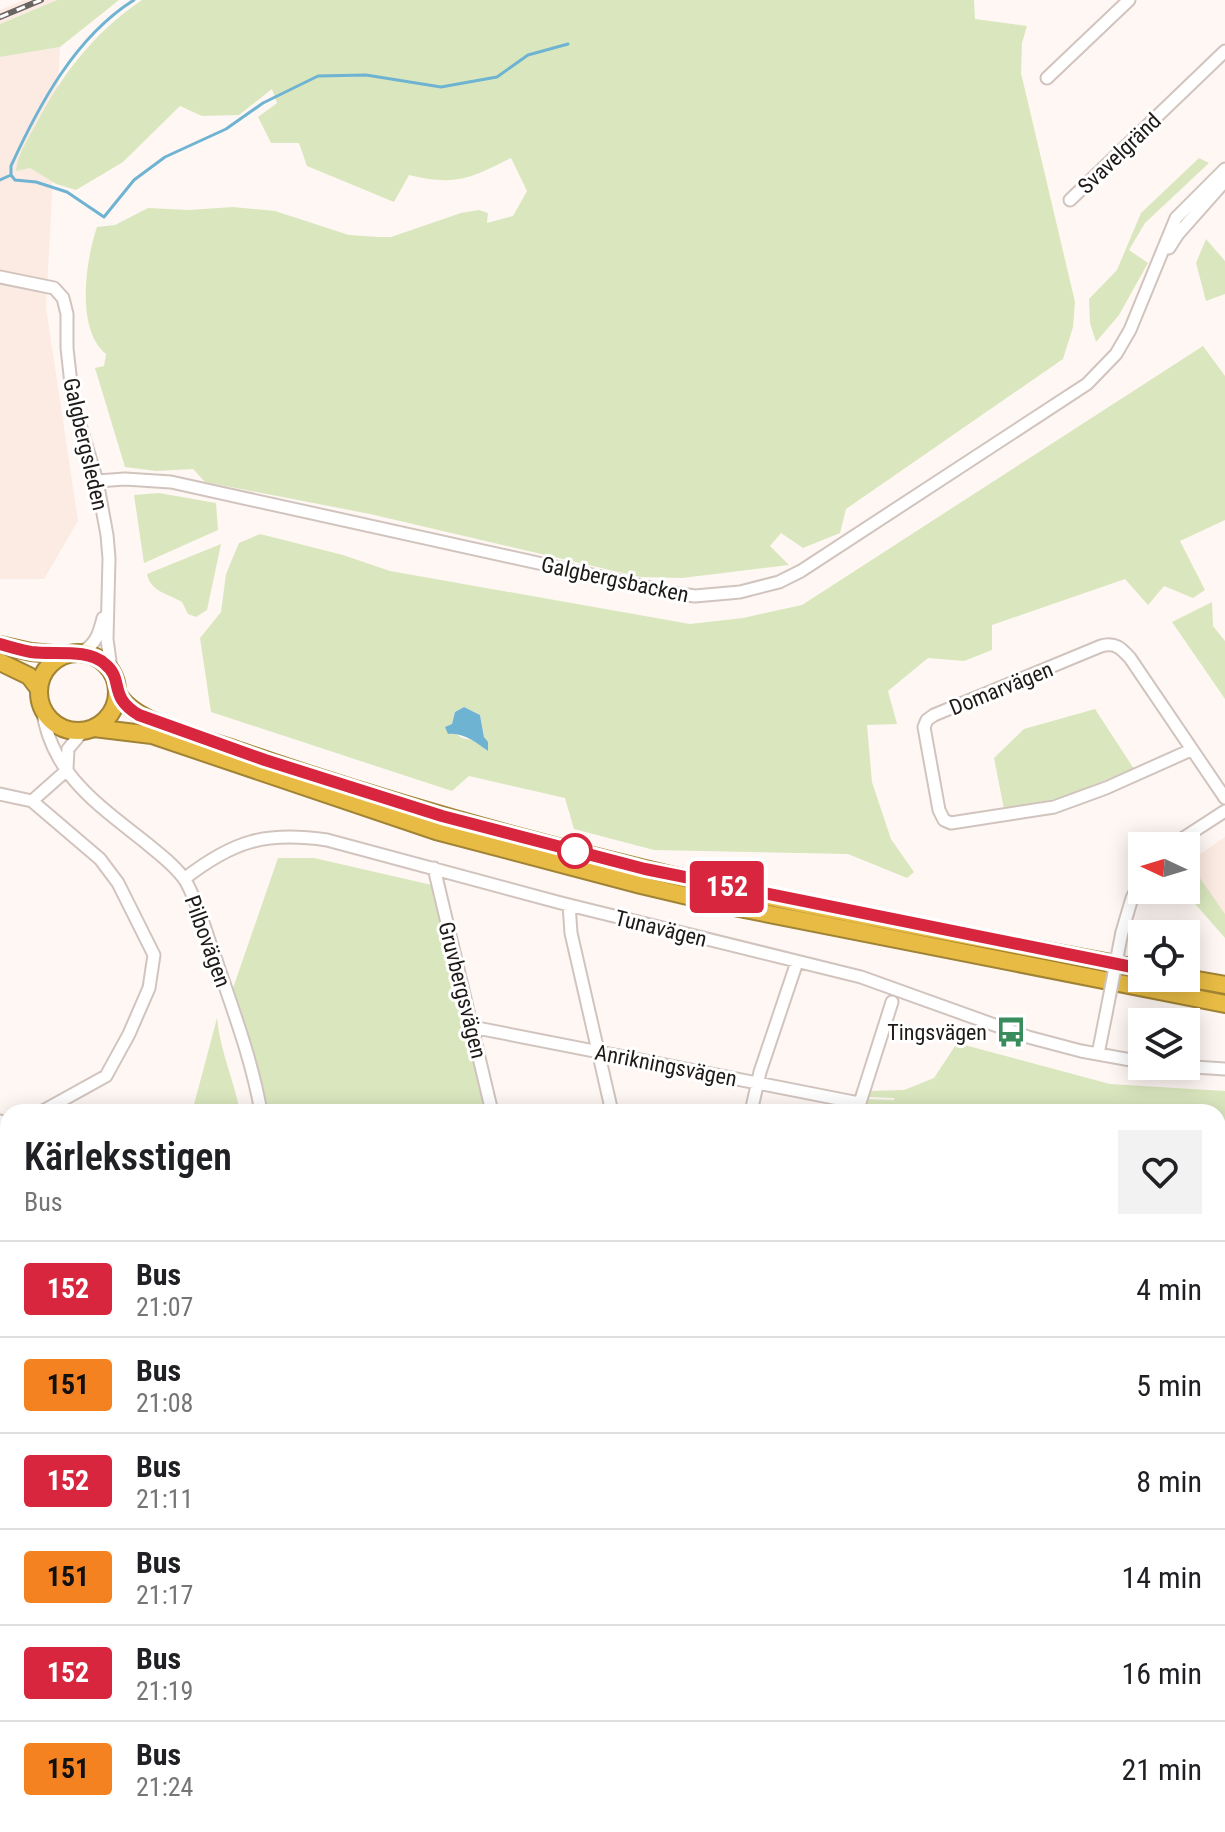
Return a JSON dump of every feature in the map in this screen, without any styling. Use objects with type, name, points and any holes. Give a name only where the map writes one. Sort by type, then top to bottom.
[{"type":"highway","points":[[0,645],[31,652],[97,658],[111,669],[117,692],[129,708],[158,722],[304,772],[485,828],[720,886],[1128,966]]},
{"type":"highway","points":[[39,689],[47,667],[72,654]]},
{"type":"highway","points":[[0,662],[29,676],[39,689],[45,713],[59,726],[152,735],[436,831],[641,885],[764,913],[1225,1004]]},
{"type":"highway","points":[[89,729],[109,715],[117,692]]},
{"type":"highway","points":[[1200,981],[1225,985]]},
{"type":"street","points":[[1047,78],[1129,0]]},
{"type":"street","name":"Svavelgränd","points":[[1070,200],[1225,51]]},
{"type":"street","points":[[1158,266],[1176,218],[1225,169]]},
{"type":"street","points":[[1158,266],[1178,234],[1225,181]]},
{"type":"street","name":"Galgbergsbacken","points":[[97,481],[171,482],[674,593],[695,596],[756,590],[791,576],[837,549],[1087,384],[1116,354],[1158,266]]},
{"type":"street","name":"Galgbergsleden","points":[[0,277],[53,288],[63,298],[67,314],[73,402],[97,481],[109,558],[106,606],[111,669]]},
{"type":"street","name":"Galgbergsleden","points":[[72,654],[91,647],[96,640],[106,606]]},
{"type":"street","name":"Domarvägen","points":[[1191,750],[1118,783],[1054,807],[951,823],[944,820],[939,810],[924,727],[934,715],[1110,644],[1123,649],[1130,658],[1225,798]]},
{"type":"street","name":"Pilbovägen","points":[[42,706],[44,730],[54,754],[67,770],[90,798],[171,863],[184,879],[194,898],[231,1004],[252,1069],[259,1104]]},
{"type":"street","points":[[32,801],[67,770],[68,749],[89,729]]},
{"type":"street","points":[[0,794],[32,801],[100,859],[118,883],[154,955],[149,988],[106,1076],[55,1104]]},
{"type":"street","points":[[1193,832],[1225,811]]},
{"type":"street","name":"Tunavägen","points":[[184,879],[204,863],[244,843],[295,835],[327,840],[569,905],[861,977],[1004,1029],[1128,1059]]},
{"type":"street","name":"Gruvbergsvägen","points":[[434,868],[490,1104]]},
{"type":"street","points":[[1098,1054],[1130,904]]},
{"type":"street","points":[[569,905],[571,933],[610,1104]]},
{"type":"street","points":[[753,1104],[797,962]]},
{"type":"street","points":[[859,1104],[892,1002]]},
{"type":"street","name":"Anrikningsvägen","points":[[472,1027],[757,1083],[842,1104]]},
{"type":"street","points":[[1200,1067],[1225,1069]]},
{"type":"shaded area","points":[[24,0],[57,0],[0,24],[0,10]]},
{"type":"shaded area","points":[[60,47],[46,307],[78,521],[44,579],[0,579],[0,57]]},
{"type":"shaded area","points":[[1225,837],[1225,922],[1200,885],[1200,854]]},
{"type":"green space","points":[[57,0],[119,0],[60,47],[0,57],[0,24]]},
{"type":"green space","points":[[142,0],[974,0],[975,19],[1027,26],[1022,43],[1021,73],[1075,302],[1073,327],[1063,359],[846,509],[840,533],[803,548],[781,533],[770,546],[789,565],[682,578],[640,577],[370,514],[205,482],[193,469],[156,471],[125,467],[95,368],[104,366],[106,354],[96,343],[87,311],[89,257],[97,227],[115,225],[148,208],[189,210],[233,207],[275,211],[349,235],[391,237],[461,213],[479,210],[488,213],[487,223],[513,216],[527,191],[511,158],[473,176],[451,180],[409,175],[394,202],[307,166],[299,143],[271,143],[258,117],[277,103],[272,89],[239,115],[202,116],[180,106],[123,162],[76,190],[56,184],[30,168],[16,171],[26,142],[80,56],[109,26]]},
{"type":"green space","points":[[1199,158],[1209,163],[1145,223],[1129,250],[1148,263],[1119,315],[1096,342],[1090,323],[1089,299],[1117,270],[1141,213]]},
{"type":"green space","points":[[1206,239],[1225,261],[1225,294],[1206,301],[1196,263]]},
{"type":"green space","points":[[1203,346],[1225,376],[1225,520],[1180,541],[1205,590],[1193,598],[1164,586],[1148,605],[1125,579],[992,625],[992,650],[964,661],[928,658],[888,691],[897,724],[867,725],[872,782],[891,839],[914,872],[907,878],[848,854],[654,850],[574,829],[565,798],[469,776],[452,791],[211,712],[200,638],[221,612],[226,574],[239,543],[260,534],[343,555],[390,571],[690,624],[743,618],[802,605]],"holes":[[[464,707],[480,715],[487,751],[477,741],[462,738],[446,727],[452,724],[455,712]]]},
{"type":"green space","points":[[159,493],[216,503],[218,530],[144,563],[134,495]]},
{"type":"green space","points":[[221,544],[207,610],[196,617],[188,614],[182,602],[156,588],[149,580],[147,574]]},
{"type":"green space","points":[[1212,602],[1213,626],[1225,641],[1225,699],[1172,622]]},
{"type":"green space","points":[[1095,709],[1134,769],[1060,798],[1004,809],[994,758],[1024,729]]},
{"type":"green space","points":[[278,858],[314,858],[432,885],[486,1104],[265,1104],[260,1076],[232,991]]},
{"type":"green space","points":[[1200,878],[1225,914],[1225,938],[1195,904],[1200,904]]},
{"type":"green space","points":[[217,1018],[238,1104],[194,1104]]},
{"type":"green space","points":[[957,1043],[1110,1084],[1225,1091],[1225,1104],[866,1104],[866,1099],[894,1100],[869,1097],[870,1091],[904,1090],[934,1078]]},
{"type":"water","points":[[464,707],[480,715],[488,751],[464,736],[448,734],[445,727],[452,724],[455,712]]},
{"type":"waterway","points":[[134,0],[94,33],[61,74],[11,166],[11,175],[15,180],[36,182],[67,192],[104,217],[134,180],[165,157],[226,129],[263,103],[318,76],[366,75],[441,87],[497,77],[528,55],[568,44]]},
{"type":"waterway","points":[[0,180],[11,175]]},
{"type":"railway","points":[[0,17],[41,0]]},
{"type":"bus line","name":"152","points":[[0,644],[31,652],[91,655],[111,669],[122,702],[139,715],[265,760],[442,816],[645,869],[1128,966]]},
{"type":"place","name":"Tingsvägen","points":[[1011,1032]]}]
